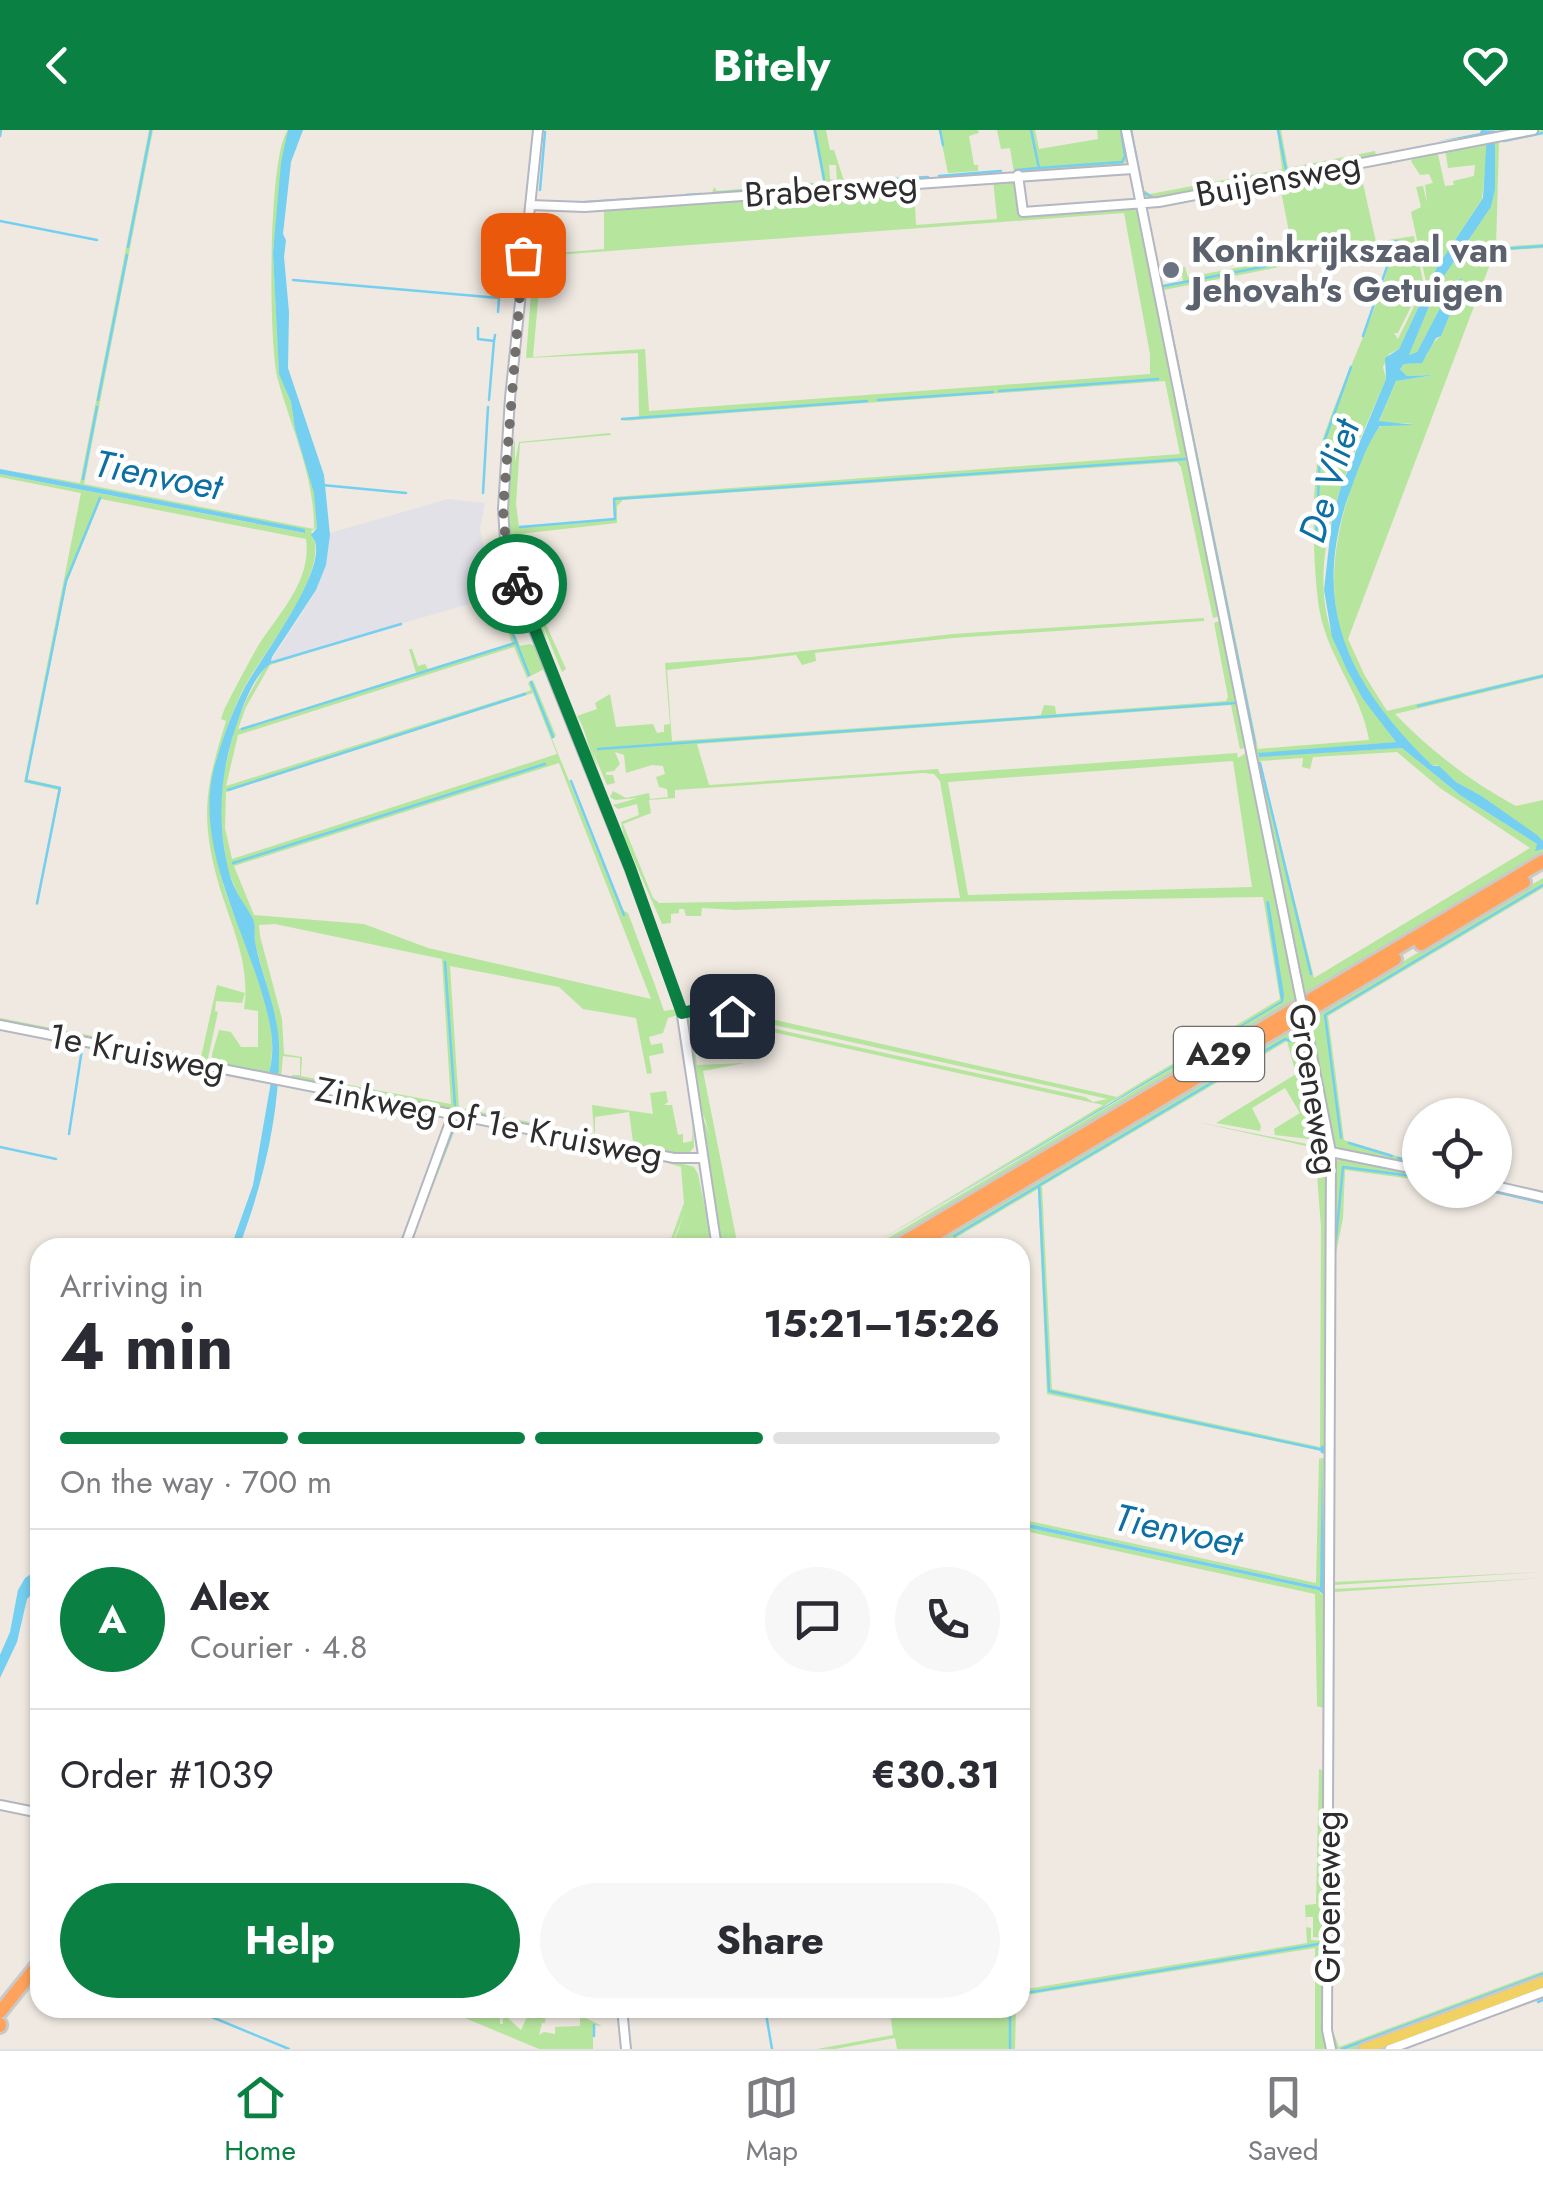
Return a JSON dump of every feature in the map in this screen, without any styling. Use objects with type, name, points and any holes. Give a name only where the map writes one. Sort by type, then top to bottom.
[{"type":"highway","name":"A29","points":[[911,1238],[1543,861]]},
{"type":"highway","name":"A29","points":[[929,1238],[1543,871]]},
{"type":"highway","points":[[0,2012],[30,1974]]},
{"type":"highway","points":[[0,2025],[30,1988]]},
{"type":"main road","points":[[1364,2049],[1543,1982]]},
{"type":"street","points":[[538,130],[507,436],[503,509],[506,544],[529,618],[630,868],[682,1013],[715,1238]]},
{"type":"street","name":"Groeneweg","points":[[1126,130],[1331,1152],[1327,2030],[1331,2049]]},
{"type":"street","name":"Buijensweg","points":[[1018,175],[1024,212],[1141,204],[1533,130]]},
{"type":"street","name":"Brabersweg","points":[[530,205],[585,208],[1132,169]]},
{"type":"street","points":[[682,1013],[695,1010],[732,1016]]},
{"type":"street","name":"1e Kruisweg","points":[[0,1025],[274,1079]]},
{"type":"street","name":"Zinkweg of 1e Kruisweg","points":[[274,1079],[674,1158],[703,1158]]},
{"type":"street","points":[[408,1238],[452,1114]]},
{"type":"street","points":[[1331,1152],[1402,1166]]},
{"type":"street","points":[[1512,1190],[1543,1196]]},
{"type":"street","points":[[0,1806],[30,1812]]},
{"type":"street","points":[[1390,2049],[1543,1992]]},
{"type":"street","points":[[623,2018],[626,2049]]},
{"type":"shaded area","points":[[448,499],[485,503],[480,529],[488,570],[484,572],[494,597],[271,661],[313,596],[330,533]]},
{"type":"green space","points":[[149,130],[153,130],[84,484],[314,529],[306,472],[275,360],[273,329],[272,250],[273,210],[281,146],[288,130],[273,251],[279,372],[315,493],[313,567],[293,611],[235,707],[215,767],[212,790],[219,865],[267,1006],[272,1075],[213,1065],[219,1030],[231,1032],[241,1047],[258,1047],[258,1011],[244,1009],[241,954],[214,866],[207,809],[211,776],[226,721],[221,719],[224,710],[258,646],[299,583],[307,554],[306,539],[101,499],[67,582],[27,779],[61,787],[36,905],[58,790],[24,782],[81,493],[0,474],[304,533],[305,530],[0,469],[80,483]]},
{"type":"green space","points":[[813,130],[826,130],[844,181],[855,182],[837,183],[836,165],[829,165],[830,179],[835,183],[718,192],[835,186],[711,196],[714,187],[717,191],[823,182]]},
{"type":"green space","points":[[939,130],[978,130],[979,133],[969,136],[978,171],[948,173]]},
{"type":"green space","points":[[997,130],[1035,130],[1039,149],[1098,139],[1097,130],[1124,130],[1129,159],[1123,165],[1014,173],[1010,148],[1001,149]]},
{"type":"green space","points":[[1128,130],[1132,130],[1144,190],[1150,194],[1282,169],[1277,130],[1281,130],[1288,168],[1375,151],[1376,156],[1157,201],[1148,199],[1141,191]]},
{"type":"green space","points":[[1543,130],[1543,134],[1499,142],[1496,247],[1543,244],[1543,248],[1495,251],[1348,639],[1387,711],[1543,674],[1543,678],[1395,714],[1452,765],[1516,806],[1543,800],[1543,841],[1437,765],[1433,766],[1380,708],[1346,648],[1337,615],[1334,580],[1337,542],[1365,450],[1382,425],[1415,424],[1379,422],[1396,381],[1434,375],[1407,376],[1400,369],[1404,364],[1424,359],[1441,336],[1462,286],[1454,281],[1417,352],[1409,355],[1438,285],[1491,207],[1495,190],[1493,140]]},
{"type":"green space","points":[[1488,141],[1482,199],[1437,267],[1399,349],[1389,354],[1383,367],[1386,379],[1335,505],[1324,571],[1325,604],[1339,652],[1396,742],[1258,754],[1402,748],[1460,795],[1537,844],[1535,849],[1543,849],[1543,855],[899,1238],[888,1238],[1171,1069],[883,1238],[1103,1105],[736,1024],[735,1020],[1085,1097],[1093,1102],[1108,1099],[734,1016],[735,1011],[1117,1097],[1280,999],[1263,897],[702,908],[701,916],[686,916],[684,909],[679,909],[679,913],[671,914],[671,923],[662,924],[624,837],[621,822],[639,815],[637,804],[618,809],[613,805],[638,798],[615,800],[610,797],[613,791],[626,798],[649,793],[650,799],[668,797],[667,789],[659,787],[656,777],[665,774],[663,766],[652,765],[626,773],[624,755],[615,752],[620,764],[614,771],[606,772],[613,775],[615,783],[607,785],[577,716],[597,709],[595,703],[610,694],[616,727],[653,724],[657,733],[664,732],[664,725],[670,724],[665,663],[953,634],[1204,618],[822,652],[815,653],[816,661],[802,665],[796,655],[667,670],[672,741],[1033,716],[1041,715],[1044,705],[1055,706],[1056,714],[1226,701],[1214,623],[1222,620],[1246,748],[1240,749],[1231,705],[697,744],[709,785],[1237,753],[1238,758],[1249,751],[1295,995],[1304,992],[1160,285],[1183,281],[1181,267],[1185,267],[1188,277],[1294,257],[1279,181],[1392,161],[1360,170],[1376,242],[1414,236],[1423,282],[1398,333],[1394,333],[1398,339],[1426,282],[1411,212],[1421,207],[1416,187],[1423,186],[1427,203],[1425,185],[1433,183],[1429,174],[1420,175],[1411,161],[1416,154],[1437,150],[1445,186],[1474,176],[1475,165],[1448,168],[1445,149]],"holes":[[[1394,244],[1379,295],[1321,445],[1314,504],[1320,613],[1330,646],[1360,708],[1369,740],[1258,749],[1164,290]],[[1397,752],[1440,788],[1530,848],[1314,978],[1260,761],[1303,758],[1302,767],[1310,769],[1313,757]],[[1233,761],[1252,887],[968,895],[948,782]],[[934,774],[940,781],[960,898],[659,903],[653,898],[623,824],[651,813],[649,800],[675,798],[675,790]]]},
{"type":"green space","points":[[1015,178],[1022,213],[1137,205],[1221,616],[1213,618],[1177,462],[623,500],[617,506],[617,523],[519,534],[522,559],[535,599],[543,598],[548,604],[546,610],[540,611],[566,669],[562,672],[541,621],[547,640],[534,617],[516,568],[508,517],[515,439],[515,462],[519,442],[611,435],[520,443],[516,504],[519,527],[614,519],[614,497],[1180,454],[1165,381],[622,421],[639,417],[638,353],[526,358],[534,255],[604,249],[604,208],[914,185],[916,225],[997,219],[993,179]],"holes":[[[1124,213],[1150,354],[1150,374],[649,411],[645,349],[533,357],[542,256]]]},
{"type":"green space","points":[[501,601],[520,646],[535,646],[544,669],[527,678],[514,647],[238,735],[226,786],[526,692],[531,690],[528,683],[533,680],[556,736],[552,739],[622,910],[628,913],[664,1011],[677,1009],[678,1015],[668,1018],[663,1033],[649,1037],[651,1045],[662,1043],[664,1053],[649,1056],[652,1073],[647,1074],[636,1018],[583,1009],[559,987],[450,966],[459,1108],[590,1134],[594,1133],[592,1105],[653,1114],[650,1093],[666,1091],[668,1102],[664,1105],[672,1105],[683,1143],[692,1141],[693,1119],[694,1147],[687,1156],[630,1147],[633,1142],[629,1112],[595,1117],[595,1138],[625,1145],[291,1080],[292,1075],[300,1075],[300,1058],[283,1056],[281,1077],[278,1076],[276,1020],[255,943],[254,921],[246,913],[227,869],[219,809],[235,726],[247,698],[266,665],[400,623],[270,665],[238,729],[416,673],[409,649],[418,666],[425,664],[428,669],[512,643]],"holes":[[[533,693],[557,754],[232,859],[225,828],[226,792]],[[559,763],[651,999],[428,948],[364,924],[254,915],[234,866]],[[275,924],[442,959],[451,1104],[301,1076],[302,1057],[284,1054],[282,1019],[259,925]]]},
{"type":"green space","points":[[1543,878],[1543,888],[1328,1016],[1344,1140],[1402,1158],[1402,1164],[1335,1148],[1308,1022],[1300,1027],[1326,1141],[1275,1135],[1274,1129],[1300,1113],[1285,1088],[1252,1108],[1260,1131],[1216,1123],[1296,1074],[1287,1041],[1042,1186],[1052,1389],[1320,1447],[1321,1227],[1315,1148],[1192,1121],[1327,1148],[1327,1452],[1047,1394],[1038,1189],[957,1238],[940,1238]]},
{"type":"green space","points":[[217,985],[245,993],[242,1003],[216,1001],[218,1012],[208,1058],[203,1063],[0,1023],[0,1018],[201,1057]]},
{"type":"green space","points":[[691,1015],[697,1065],[745,1063],[703,1071],[736,1238],[720,1238],[701,1114],[710,1134],[699,1103],[687,1016]]},
{"type":"green space","points":[[457,1119],[694,1167],[711,1238],[675,1238],[685,1212],[671,1238],[684,1203],[681,1167],[463,1121],[456,1127],[412,1238]]},
{"type":"green space","points":[[1343,1157],[1402,1168],[1402,1178],[1345,1170],[1343,1218],[1335,1258],[1334,1582],[1543,1572],[1334,1585],[1334,1589],[1543,1578],[1334,1592],[1330,1765],[1333,1163]]},
{"type":"green space","points":[[1326,1457],[1323,1708],[1317,1706],[1315,1594],[1030,1532],[1030,1528],[1318,1590],[1322,1595],[1324,1460],[1320,1587],[1030,1524],[1030,1521],[1316,1583],[1319,1459]]},
{"type":"green space","points":[[1319,1769],[1326,1772],[1324,1938],[1313,1937],[1313,1917],[1306,1917],[1306,1924],[1305,1905],[1316,1904]]},
{"type":"green space","points":[[1330,1769],[1332,2029],[1339,2047],[1543,1971],[1543,1979],[1357,2049],[1335,2049],[1331,2039]]},
{"type":"green space","points":[[1306,1927],[1311,1928],[1311,1940],[1324,1941],[1327,2049],[1315,2049],[1315,1948],[1030,1994],[1030,1988],[1307,1943]]},
{"type":"green space","points":[[465,2018],[500,2018],[503,2024],[503,2018],[508,2018],[521,2030],[526,2018],[545,2018],[539,2035],[555,2034],[555,2027],[580,2026],[580,2018],[602,2026],[593,2025],[593,2049],[539,2049]]},
{"type":"green space","points":[[891,2018],[1016,2018],[1015,2049],[897,2049],[895,2038],[817,2049],[893,2035]]},
{"type":"water","points":[[288,130],[303,130],[291,162],[283,234],[289,312],[288,368],[324,475],[330,535],[326,565],[316,590],[272,657],[274,662],[258,677],[246,698],[234,732],[222,790],[222,831],[229,872],[254,921],[255,942],[276,1019],[279,1046],[277,1097],[262,1174],[242,1238],[234,1238],[253,1185],[272,1076],[215,1062],[269,1072],[272,1041],[261,990],[222,881],[210,824],[210,796],[214,768],[235,708],[305,587],[316,548],[311,535],[317,528],[314,493],[291,402],[279,374],[273,253]]},
{"type":"water","points":[[1481,130],[1501,131],[1492,134],[1495,190],[1491,207],[1438,285],[1409,355],[1417,352],[1454,281],[1462,279],[1441,336],[1422,363],[1404,364],[1400,369],[1407,376],[1434,375],[1396,381],[1379,421],[1415,425],[1380,426],[1370,443],[1348,497],[1337,538],[1334,576],[1337,612],[1346,645],[1380,708],[1433,766],[1439,766],[1456,782],[1537,835],[1543,841],[1543,849],[1535,851],[1537,844],[1460,795],[1402,748],[1259,757],[1258,753],[1396,742],[1363,699],[1332,637],[1324,590],[1332,519],[1341,487],[1386,379],[1385,358],[1399,349],[1437,267],[1483,198],[1487,134],[1438,141]]},
{"type":"water","points":[[0,469],[305,529],[305,533],[0,474]]},
{"type":"water","points":[[1269,901],[1283,1002],[885,1238],[1281,1001],[1266,902]]},
{"type":"water","points":[[1322,1460],[1324,1595],[1318,1590],[1030,1528],[1030,1524],[1320,1587]]},
{"type":"water","points":[[30,1575],[30,1596],[17,1642],[0,1678],[0,1655],[25,1578]]},
{"type":"waterway","points":[[0,136],[1,130]]},
{"type":"waterway","points":[[128,247],[151,130]]},
{"type":"waterway","points":[[815,130],[824,179]]},
{"type":"waterway","points":[[940,130],[943,145]]},
{"type":"waterway","points":[[1016,170],[1039,168],[1031,130]]},
{"type":"waterway","points":[[1039,168],[1122,162],[1125,156],[1121,130]]},
{"type":"waterway","points":[[1131,130],[1143,192],[1152,197]]},
{"type":"waterway","points":[[1278,130],[1286,170]]},
{"type":"waterway","points":[[540,190],[545,132]]},
{"type":"waterway","points":[[1504,141],[1543,133]]},
{"type":"waterway","points":[[939,176],[1001,171]]},
{"type":"waterway","points":[[893,179],[928,177]]},
{"type":"waterway","points":[[837,184],[855,182]]},
{"type":"waterway","points":[[718,193],[834,184]]},
{"type":"waterway","points":[[686,195],[701,194]]},
{"type":"waterway","points":[[585,202],[682,196]]},
{"type":"waterway","points":[[0,221],[97,240]]},
{"type":"waterway","points":[[1164,286],[1396,241],[1363,336]]},
{"type":"waterway","points":[[1502,249],[1543,246]]},
{"type":"waterway","points":[[98,400],[127,255]]},
{"type":"waterway","points":[[293,280],[499,298],[501,273]]},
{"type":"waterway","points":[[498,312],[499,299]]},
{"type":"waterway","points":[[1165,301],[1255,743]]},
{"type":"waterway","points":[[478,328],[478,339],[494,341],[495,335]]},
{"type":"waterway","points":[[489,400],[494,341]]},
{"type":"waterway","name":"De Vliet","points":[[1319,542],[1320,453],[1351,367]]},
{"type":"waterway","points":[[999,391],[1158,379]]},
{"type":"waterway","points":[[878,400],[993,392]]},
{"type":"waterway","points":[[622,419],[867,401]]},
{"type":"waterway","name":"Tienvoet","points":[[83,479],[97,407]]},
{"type":"waterway","points":[[483,493],[488,407]]},
{"type":"waterway","points":[[520,527],[615,519],[614,499],[1186,459]]},
{"type":"waterway","points":[[322,485],[406,493]]},
{"type":"waterway","name":"Tienvoet","points":[[37,903],[60,788],[26,781],[66,581],[100,498]]},
{"type":"waterway","points":[[501,604],[529,675]]},
{"type":"waterway","points":[[273,662],[401,624]]},
{"type":"waterway","points":[[242,729],[515,643]]},
{"type":"waterway","points":[[1418,706],[1543,676]]},
{"type":"waterway","points":[[531,682],[553,737]]},
{"type":"waterway","points":[[228,790],[525,694]]},
{"type":"waterway","points":[[598,749],[1235,703]]},
{"type":"waterway","points":[[1260,763],[1311,974]]},
{"type":"waterway","points":[[233,863],[545,764]]},
{"type":"waterway","points":[[571,781],[624,915]]},
{"type":"waterway","points":[[1341,1138],[1325,1015],[1543,885]]},
{"type":"waterway","points":[[445,962],[455,1105]]},
{"type":"waterway","points":[[954,1236],[1285,1039],[1291,1041]]},
{"type":"waterway","points":[[69,1134],[82,1049]]},
{"type":"waterway","points":[[291,1078],[299,1079]]},
{"type":"waterway","points":[[284,1085],[439,1116]]},
{"type":"waterway","points":[[422,1209],[454,1127]]},
{"type":"waterway","points":[[1349,1143],[1392,1156]]},
{"type":"waterway","points":[[0,1147],[56,1159]]},
{"type":"waterway","points":[[1398,1158],[1402,1159]]},
{"type":"waterway","points":[[1336,1239],[1343,1167],[1402,1175]]},
{"type":"waterway","points":[[1039,1186],[1049,1391],[1323,1450]]},
{"type":"waterway","points":[[1512,1186],[1541,1192]]},
{"type":"waterway","points":[[1512,1196],[1543,1203]]},
{"type":"waterway","points":[[1030,1992],[1319,1944]]},
{"type":"waterway","points":[[1342,2049],[1543,1974]]},
{"type":"waterway","points":[[1538,2002],[1543,2000]]},
{"type":"waterway","points":[[214,2018],[289,2049]]},
{"type":"waterway","points":[[767,2018],[772,2049]]},
{"type":"waterway","points":[[1010,2018],[1010,2049]]},
{"type":"waterway","points":[[594,2025],[594,2036]]},
{"type":"way so far","points":[[517,584],[506,544],[503,509],[523,255]]},
{"type":"place","name":"Koninkrijkszaal van Jehovah's Getuigen","points":[[1171,270]]},
{"type":"route","points":[[517,584],[630,868],[682,1013],[695,1010],[732,1016]]}]
